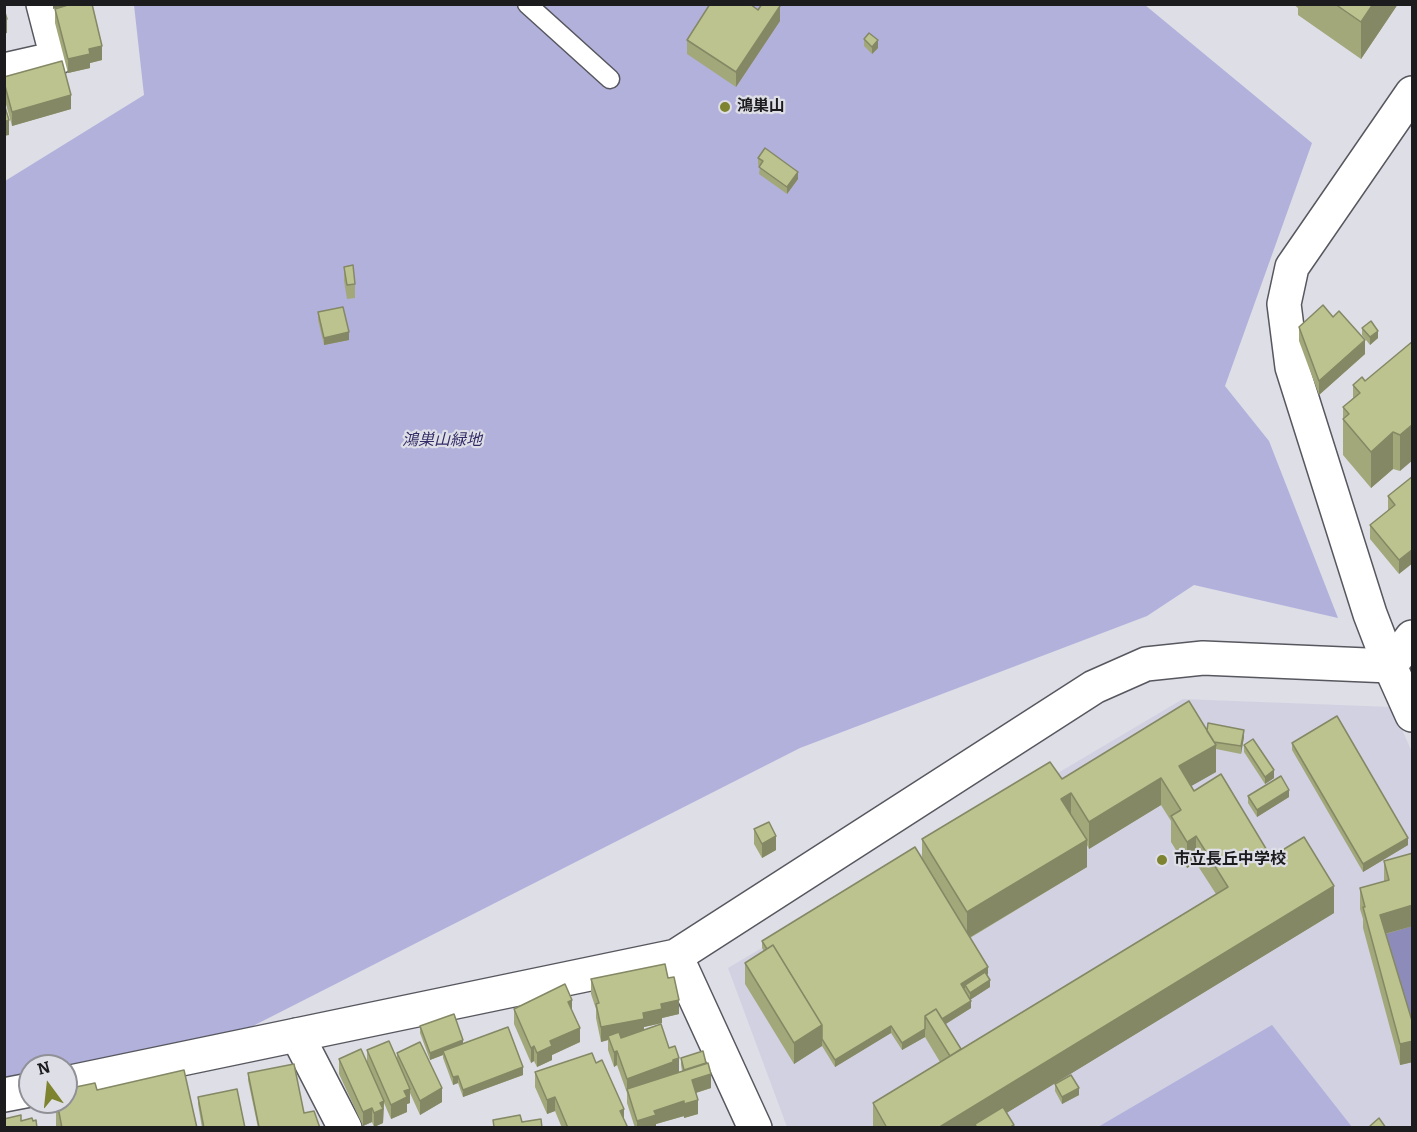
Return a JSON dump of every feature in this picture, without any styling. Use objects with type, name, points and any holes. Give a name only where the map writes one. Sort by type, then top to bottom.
[{"type":"street","points":[[4,70],[57,58],[43,4]]},
{"type":"street","points":[[1413,93],[1292,267],[1284,304],[1292,367],[1370,614],[1390,666],[1413,715]]},
{"type":"street","points":[[1390,666],[1413,638]]},
{"type":"street","points":[[78,1081],[676,956],[1094,687],[1146,664],[1203,658],[1390,666]]},
{"type":"street","points":[[676,956],[755,1128]]},
{"type":"street","points":[[297,1035],[345,1128]]},
{"type":"lane","points":[[527,4],[610,79]]},
{"type":"shaded area","name":"市立長丘中学校","points":[[1183,699],[1392,707],[1412,752],[1412,1127],[787,1127],[728,968]]},
{"type":"shaded area","points":[[1412,926],[1412,1045],[1380,935]]},
{"type":"green space","name":"鴻巣山緑地","points":[[134,5],[1145,5],[1312,143],[1225,386],[1269,441],[1338,618],[1194,585],[1147,616],[800,748],[247,1029],[78,1067],[78,1054],[18,1054],[18,1081],[5,1084],[5,181],[144,95]]},
{"type":"green space","points":[[1272,1025],[1352,1127],[1098,1127]]},
{"type":"building","points":[[71,4],[92,4],[102,46],[89,49],[90,54],[68,59],[55,9]]},
{"type":"building","points":[[710,4],[750,4],[758,10],[762,4],[780,6],[736,72],[687,40]]},
{"type":"building","points":[[1335,4],[1373,4],[1361,22]]},
{"type":"building","points":[[869,33],[878,40],[872,47],[864,39]]},
{"type":"building","points":[[62,61],[71,95],[12,112],[4,77]]},
{"type":"building","points":[[4,104],[9,120],[4,122]]},
{"type":"building","points":[[765,148],[798,172],[787,187],[759,167],[763,161],[758,158]]},
{"type":"building","points":[[353,265],[355,284],[347,285],[344,267]]},
{"type":"building","points":[[1323,305],[1333,317],[1339,311],[1365,340],[1319,381],[1299,327]]},
{"type":"building","points":[[343,307],[349,332],[324,338],[318,312]]},
{"type":"building","points":[[1371,321],[1378,331],[1370,337],[1362,328]]},
{"type":"building","points":[[1413,341],[1413,424],[1400,435],[1393,432],[1371,452],[1343,419],[1349,414],[1343,407],[1360,393],[1353,385],[1362,377],[1365,381]]},
{"type":"building","points":[[1413,476],[1413,549],[1399,560],[1370,525],[1395,505],[1388,496]]},
{"type":"building","points":[[1189,701],[1216,745],[1179,766],[1194,791],[1221,774],[1271,857],[1304,837],[1334,886],[938,1128],[887,1128],[873,1103],[1228,887],[1196,836],[1187,842],[1171,816],[1181,810],[1161,778],[1089,822],[1071,793],[1061,799],[1087,840],[967,912],[922,839],[1050,762],[1062,779]]},
{"type":"building","points":[[1337,716],[1408,838],[1363,864],[1292,743]]},
{"type":"building","points":[[1208,723],[1244,730],[1241,746],[1214,742],[1207,731]]},
{"type":"building","points":[[1253,739],[1274,770],[1265,777],[1244,745]]},
{"type":"building","points":[[1281,776],[1289,790],[1257,810],[1248,796]]},
{"type":"building","points":[[769,822],[776,836],[762,844],[754,829]]},
{"type":"building","points":[[915,847],[988,967],[961,984],[971,1001],[942,1019],[936,1009],[925,1016],[925,1029],[902,1043],[891,1026],[835,1060],[822,1039],[822,1025],[773,945],[767,949],[762,941]]},
{"type":"building","points":[[1413,853],[1413,905],[1380,915],[1413,1024],[1413,1041],[1400,1044],[1363,907],[1365,907],[1360,888],[1389,880],[1384,861]]},
{"type":"building","points":[[773,945],[822,1025],[794,1043],[745,963]]},
{"type":"building","points":[[665,964],[668,978],[674,977],[679,1000],[661,1004],[662,1009],[643,1013],[644,1019],[601,1027],[596,1004],[599,1003],[591,979]]},
{"type":"building","points":[[985,972],[990,980],[970,993],[965,985]]},
{"type":"building","points":[[565,984],[572,1000],[568,1002],[580,1028],[550,1041],[552,1046],[537,1053],[534,1046],[531,1048],[514,1009]]},
{"type":"building","points":[[936,1009],[961,1049],[950,1056],[925,1016]]},
{"type":"building","points":[[454,1014],[463,1040],[430,1053],[420,1026]]},
{"type":"building","points":[[661,1024],[669,1048],[675,1046],[679,1058],[627,1079],[617,1051],[614,1052],[608,1036],[619,1032],[621,1038]]},
{"type":"building","points":[[508,1027],[523,1067],[463,1090],[458,1076],[453,1077],[443,1051]]},
{"type":"building","points":[[389,1041],[410,1089],[404,1091],[407,1097],[391,1105],[367,1050]]},
{"type":"building","points":[[420,1042],[442,1088],[420,1101],[397,1053]]},
{"type":"building","points":[[361,1049],[384,1101],[380,1103],[383,1109],[374,1113],[372,1108],[363,1112],[339,1059]]},
{"type":"building","points":[[703,1051],[706,1063],[684,1070],[681,1058]]},
{"type":"building","points":[[592,1053],[596,1063],[602,1060],[624,1109],[620,1111],[628,1128],[568,1128],[555,1097],[547,1100],[535,1072]]},
{"type":"building","points":[[708,1063],[711,1074],[692,1080],[698,1100],[684,1104],[684,1101],[654,1111],[656,1115],[637,1121],[627,1089]]},
{"type":"building","points":[[294,1064],[304,1113],[314,1111],[320,1128],[258,1128],[248,1073]]},
{"type":"building","points":[[184,1070],[197,1128],[62,1128],[59,1114],[78,1114],[78,1087],[95,1083],[97,1090]]},
{"type":"building","points":[[1071,1075],[1079,1088],[1062,1097],[1055,1084]]},
{"type":"building","points":[[237,1089],[245,1128],[204,1128],[198,1097]]},
{"type":"building","points":[[1003,1107],[1014,1125],[1009,1128],[977,1128],[975,1124]]},
{"type":"building","points":[[21,1115],[21,1121],[32,1118],[33,1121],[36,1120],[37,1128],[4,1128],[4,1119]]},
{"type":"building","points":[[520,1115],[522,1122],[541,1119],[542,1128],[490,1128],[494,1127],[493,1120]]},
{"type":"building","points":[[1379,1118],[1386,1128],[1371,1128],[1370,1126]]},
{"type":"place","name":"鴻巣山","points":[[725,107]]},
{"type":"place","name":"市立長丘中学校","points":[[1162,860]]}]
